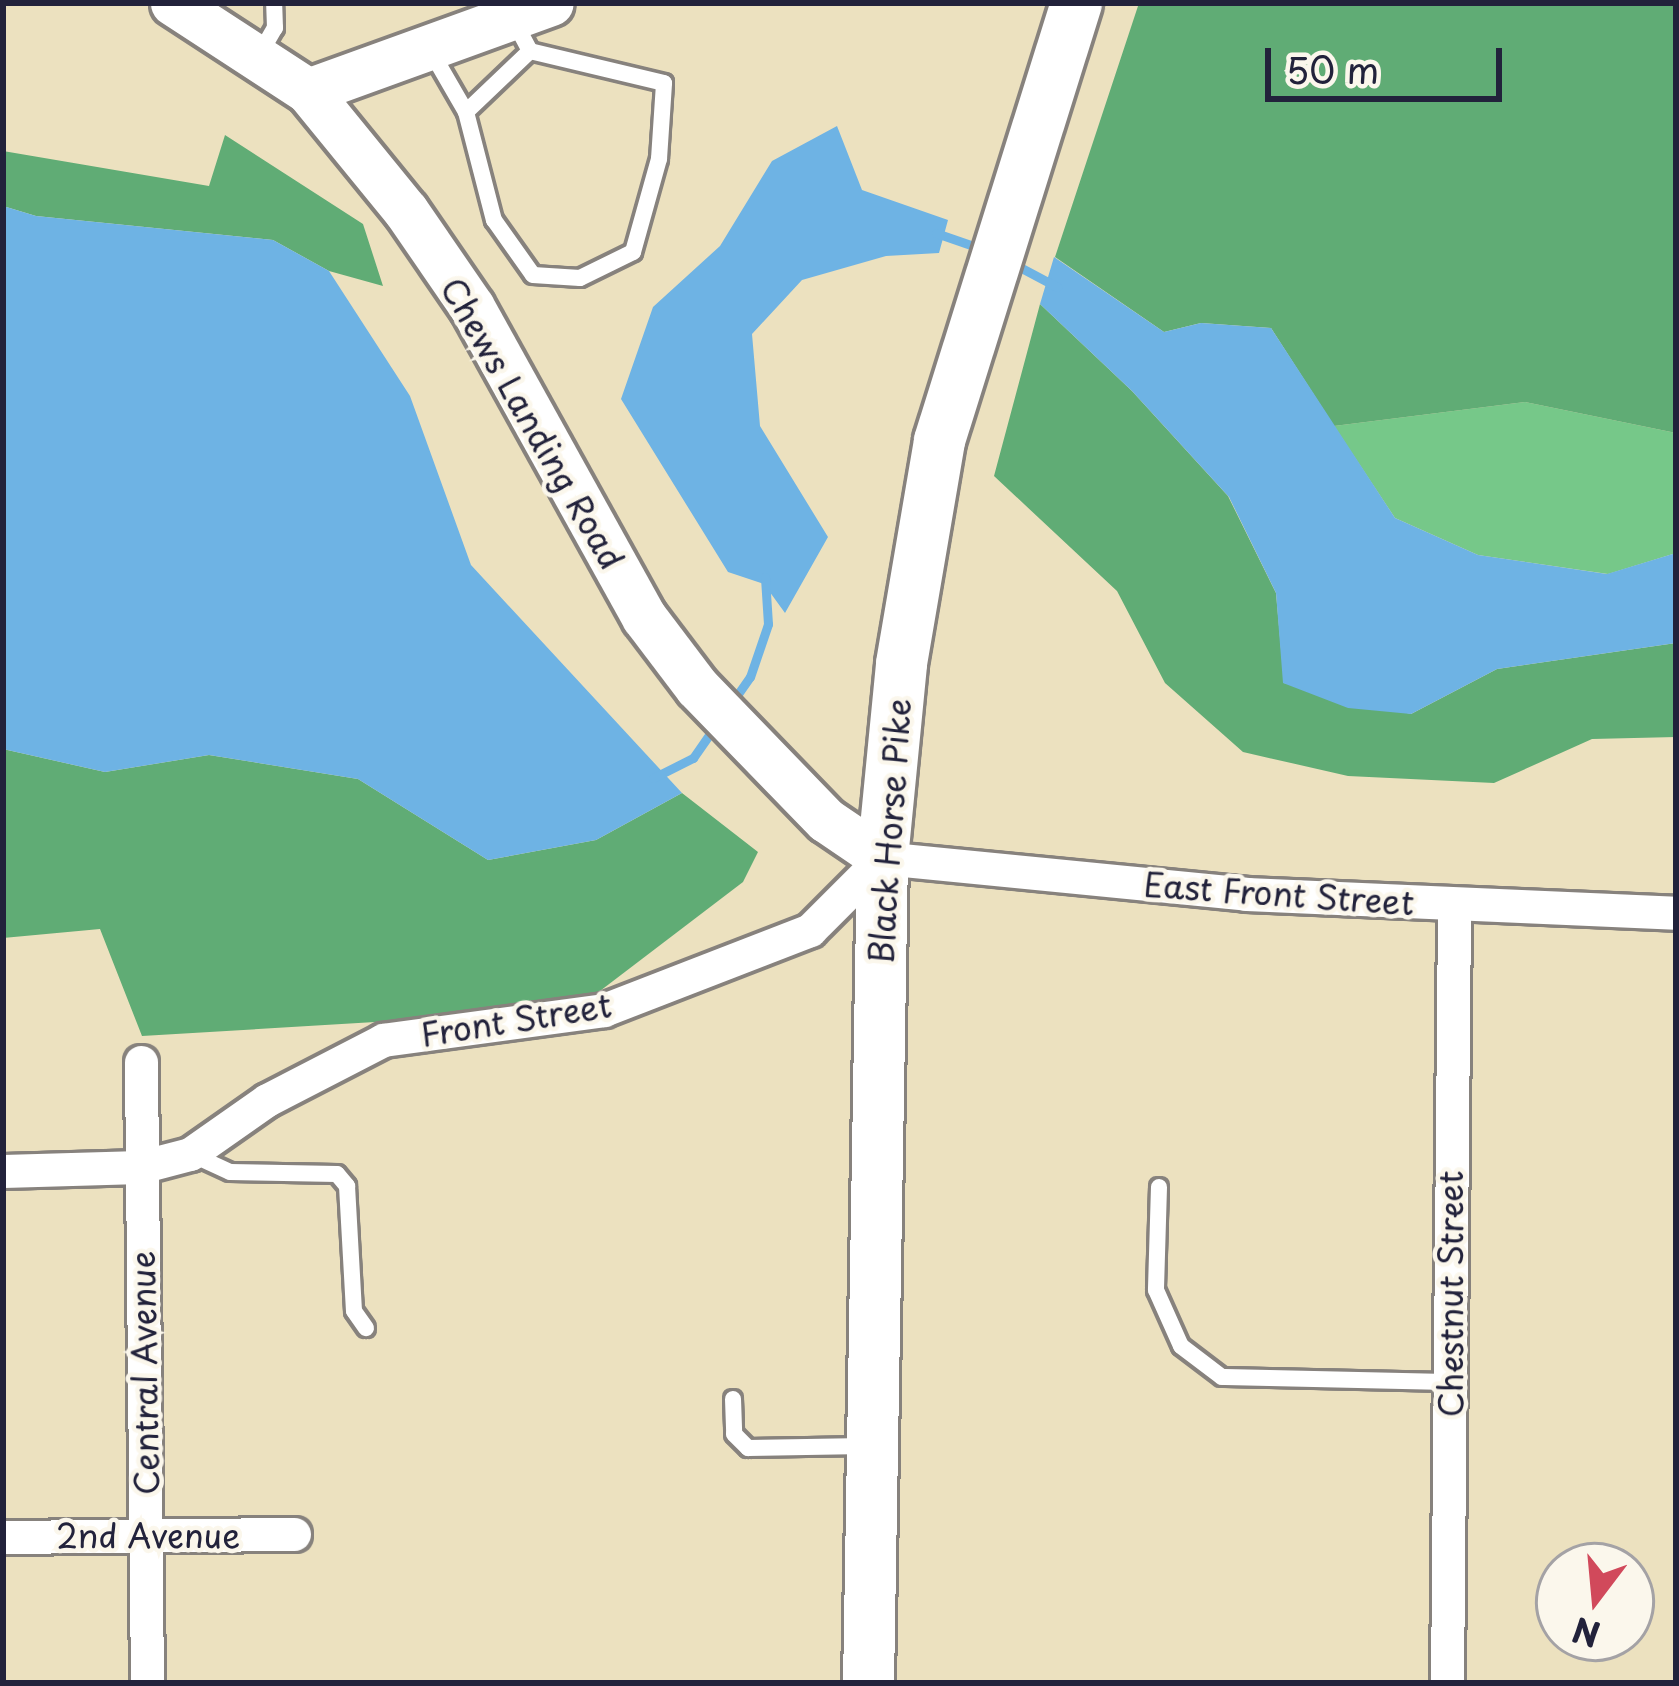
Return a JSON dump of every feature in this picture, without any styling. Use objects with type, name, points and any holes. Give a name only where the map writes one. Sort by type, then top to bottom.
[{"type":"main road","name":"Chews Landing Road","points":[[172,3],[308,91],[406,211],[472,308],[644,617],[697,687],[826,820],[882,858]]},
{"type":"main road","name":"Black Horse Pike","points":[[868,1683],[882,858],[905,629],[939,440],[1076,3]]},
{"type":"main road","points":[[308,91],[429,47],[531,24]]},
{"type":"street","name":"East Front Street","points":[[882,858],[1246,894],[1676,913]]},
{"type":"street","name":"Front Street","points":[[3,1171],[140,1167],[190,1154],[267,1100],[383,1040],[604,1010],[810,930],[882,858]]},
{"type":"street","name":"Chestnut Street","points":[[1447,1683],[1454,905]]},
{"type":"street","name":"Central Avenue","points":[[141,1063],[147,1683]]},
{"type":"street","name":"2nd Avenue","points":[[3,1537],[294,1534]]},
{"type":"lane","points":[[258,58],[275,28],[274,3]]},
{"type":"lane","points":[[429,47],[466,112],[494,220],[532,275],[580,278],[633,252],[658,159],[664,83],[531,24],[466,112]]},
{"type":"lane","points":[[190,1154],[230,1172],[337,1174],[347,1186],[354,1310],[366,1328]]},
{"type":"lane","points":[[1159,1187],[1156,1290],[1181,1346],[1222,1378],[1450,1382]]},
{"type":"lane","points":[[733,1399],[734,1434],[748,1448],[872,1446]]},
{"type":"green space","points":[[1139,3],[1676,3],[1676,433],[1525,402],[1334,426],[1271,328],[1201,323],[1164,332],[1055,257]]},
{"type":"green space","points":[[225,135],[363,224],[383,286],[329,271],[273,240],[36,216],[3,206],[3,151],[209,186]]},
{"type":"green space","points":[[1040,304],[1132,391],[1228,496],[1276,593],[1284,683],[1411,714],[1497,669],[1676,643],[1676,737],[1592,739],[1494,783],[1348,776],[1243,752],[1165,683],[1117,591],[994,476]]},
{"type":"green space","points":[[1525,402],[1676,433],[1676,553],[1608,574],[1478,555],[1395,518],[1334,426]]},
{"type":"green space","points":[[3,749],[105,772],[209,755],[358,779],[488,860],[596,840],[682,793],[758,852],[743,882],[575,1010],[142,1036],[100,929],[3,938]]},
{"type":"water","points":[[837,126],[862,190],[948,220],[939,253],[886,256],[802,280],[752,334],[760,426],[828,537],[785,613],[764,584],[728,572],[621,399],[653,307],[720,246],[772,161]]},
{"type":"water","points":[[3,206],[36,216],[273,240],[329,271],[410,396],[471,565],[682,793],[596,840],[488,860],[358,779],[209,755],[105,772],[3,749]]},
{"type":"water","points":[[1054,257],[1164,332],[1201,323],[1271,328],[1395,518],[1478,555],[1607,574],[1676,553],[1676,643],[1497,669],[1411,714],[1348,708],[1283,683],[1276,593],[1229,497],[1132,391],[1040,304]]},
{"type":"waterway","points":[[936,233],[982,249]]},
{"type":"waterway","points":[[1014,264],[1057,287]]},
{"type":"waterway","points":[[733,701],[750,677],[768,624],[765,577]]},
{"type":"waterway","points":[[653,778],[693,758],[716,725]]}]
